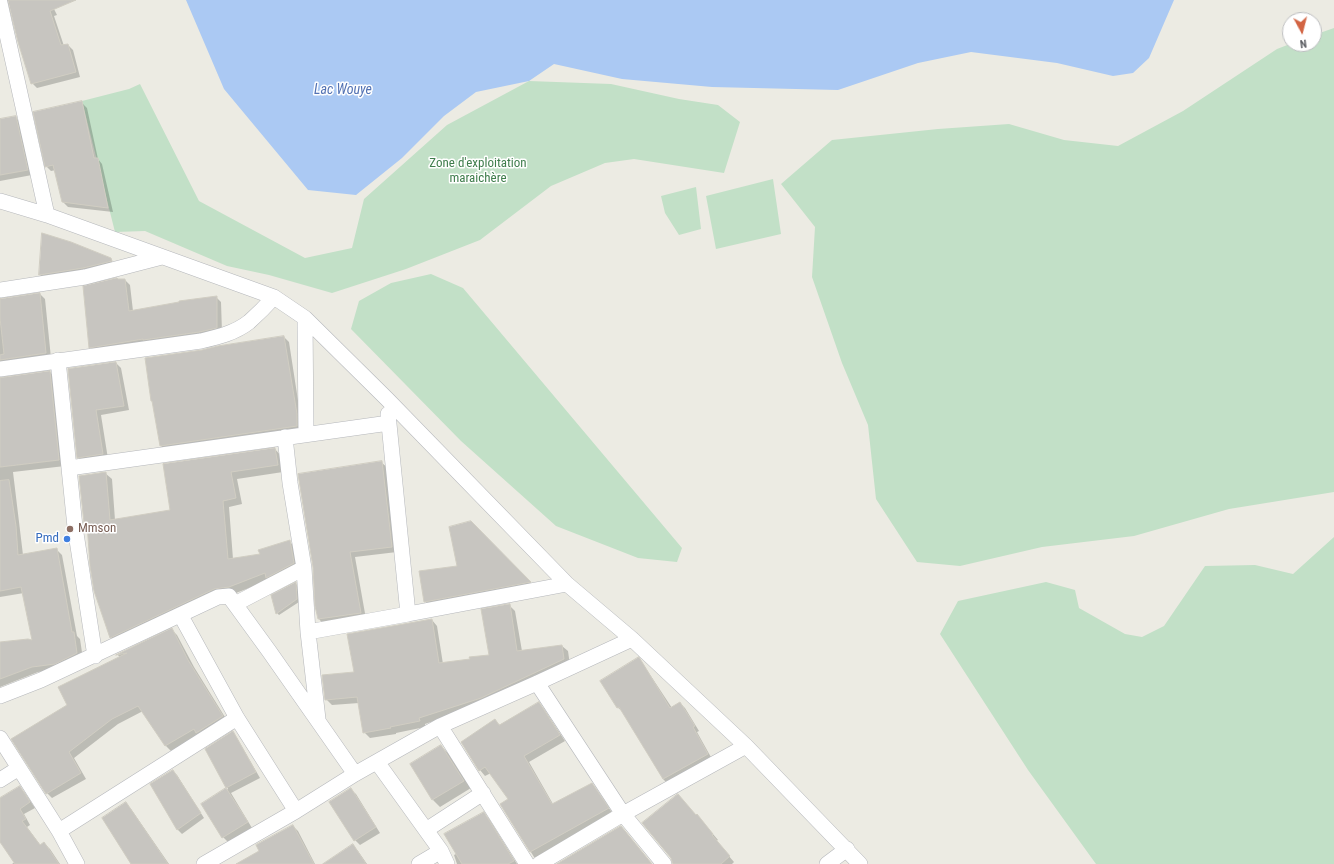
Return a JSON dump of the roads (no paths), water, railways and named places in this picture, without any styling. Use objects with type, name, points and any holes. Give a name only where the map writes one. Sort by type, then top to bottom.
[{"type":"street","points":[[0,3],[47,215]]},
{"type":"street","points":[[0,201],[47,215],[274,297],[305,318],[387,399],[567,584],[632,639],[746,746],[860,864]]},
{"type":"street","points":[[0,290],[85,277],[162,257]]},
{"type":"street","points":[[0,369],[202,341],[221,337],[248,323],[274,297]]},
{"type":"street","points":[[305,318],[306,434]]},
{"type":"street","points":[[58,360],[76,534],[95,656]]},
{"type":"street","points":[[387,399],[408,614]]},
{"type":"street","points":[[68,468],[284,437],[389,424]]},
{"type":"street","points":[[284,437],[304,568],[308,632],[319,722]]},
{"type":"street","points":[[235,604],[304,568]]},
{"type":"street","points":[[308,632],[567,584]]},
{"type":"street","points":[[0,696],[95,656],[218,597],[229,596],[355,774]]},
{"type":"street","points":[[181,616],[237,718],[296,811]]},
{"type":"street","points":[[204,864],[296,811],[355,774],[440,726],[632,639]]},
{"type":"street","points":[[537,683],[623,814],[664,864]]},
{"type":"street","points":[[58,831],[237,718]]},
{"type":"street","points":[[440,726],[527,864]]},
{"type":"street","points":[[0,738],[77,864]]},
{"type":"street","points":[[539,864],[623,814],[746,746]]},
{"type":"street","points":[[377,762],[444,857],[419,864]]},
{"type":"street","points":[[0,780],[19,768]]},
{"type":"street","points":[[426,830],[483,793]]},
{"type":"street","points":[[827,864],[846,850]]},
{"type":"water","name":"Lac Wouye","points":[[186,0],[1174,0],[1149,58],[1133,73],[1113,76],[1057,63],[971,52],[918,63],[838,90],[712,87],[622,79],[554,64],[529,81],[476,92],[444,116],[402,158],[356,195],[308,190],[224,89]]},
{"type":"place","name":"Mmson","points":[[70,529]]},
{"type":"place","name":"Pmd","points":[[67,539]]},
{"type":"park label","name":"Zone d'exploitation maraichère","points":[[478,172]]}]
